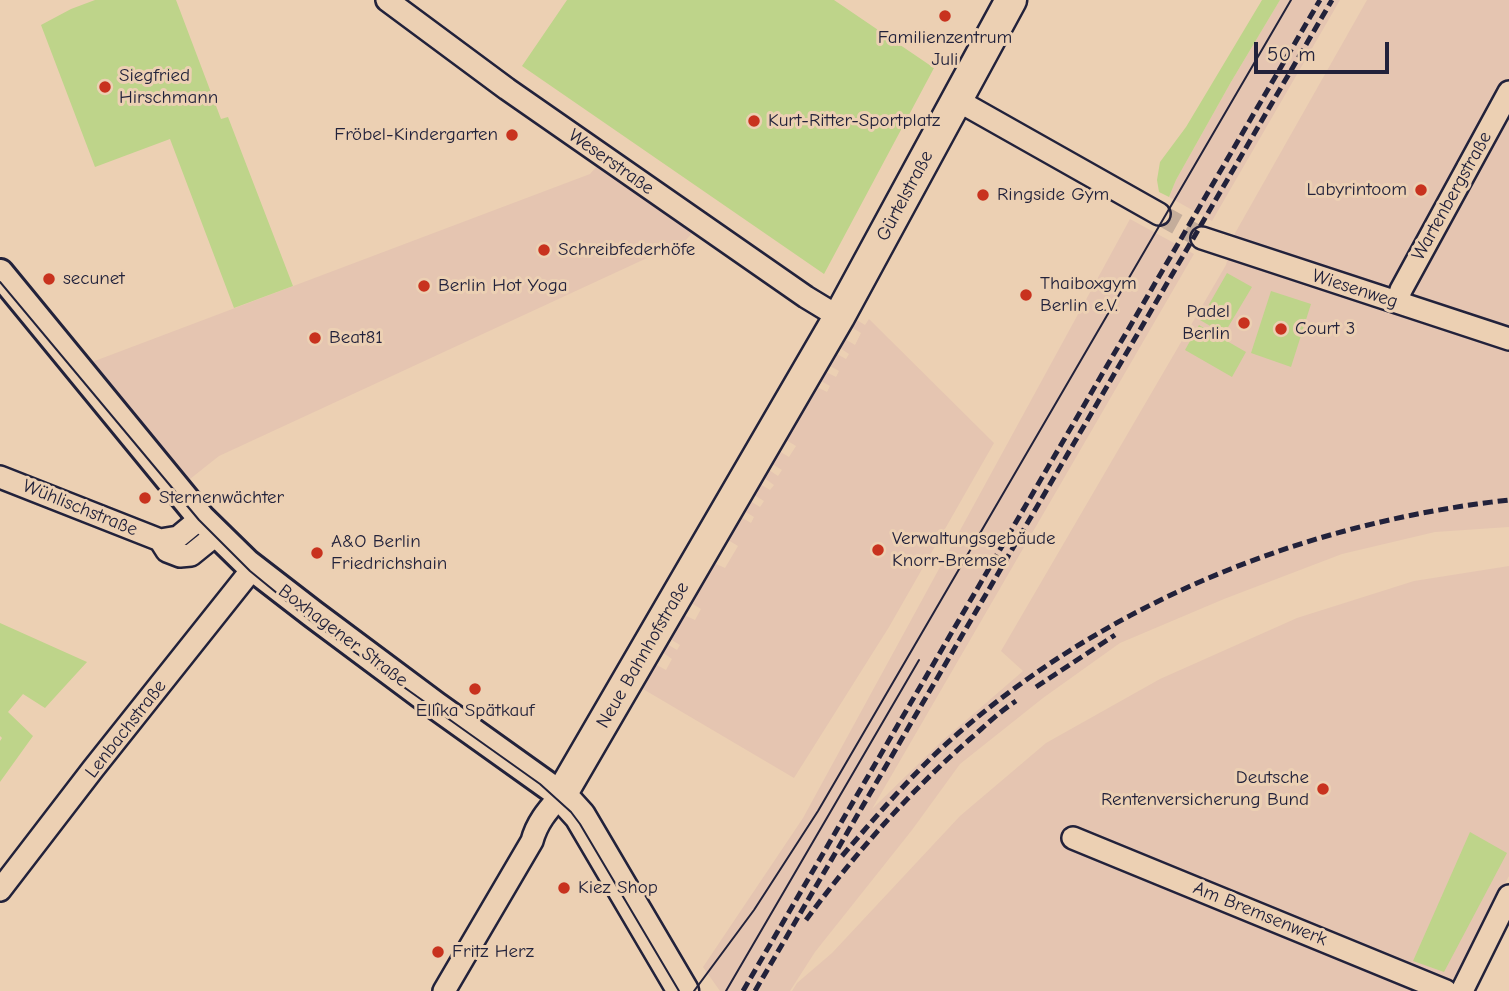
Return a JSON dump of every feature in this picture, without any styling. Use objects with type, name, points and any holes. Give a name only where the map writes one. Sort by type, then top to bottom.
[{"type":"main road","name":"Gürtelstraße","points":[[839,317],[1011,0]]},
{"type":"main road","name":"Neue Bahnhofstraße","points":[[561,795],[839,317]]},
{"type":"main road","name":"Boxhagener Straße","points":[[561,795],[580,816],[683,991]]},
{"type":"street","name":"Weserstraße","points":[[387,0],[507,89],[806,297],[839,317]]},
{"type":"street","name":"Wartenbergstraße","points":[[1396,302],[1509,92]]},
{"type":"street","points":[[957,100],[1159,214]]},
{"type":"street","name":"Wiesenweg","points":[[1202,238],[1509,339]]},
{"type":"street","name":"Boxhagener Straße","points":[[0,273],[209,526],[253,568],[561,795]]},
{"type":"street","name":"Wühlischstraße","points":[[0,477],[160,540],[166,551],[186,557],[191,555],[209,526]]},
{"type":"street","name":"Lenbachstraße","points":[[0,890],[253,568]]},
{"type":"street","name":"Neue Bahnhofstraße","points":[[444,991],[532,841],[544,813],[561,795]]},
{"type":"street","name":"Am Bremsenwerk","points":[[1073,838],[1446,991]]},
{"type":"street","points":[[1462,991],[1509,896]]},
{"type":"shaded area","points":[[1280,0],[1340,0],[1212,221],[1169,197],[1231,82]]},
{"type":"shaded area","points":[[1367,0],[1509,0],[1509,527],[1435,532],[1342,554],[1224,599],[1120,643],[1043,698],[960,764],[912,830],[815,952],[790,991],[720,991],[703,967],[803,818],[1130,219],[1194,254],[872,809],[941,742],[1023,671],[1001,651],[1226,265],[1234,235]]},
{"type":"shaded area","points":[[597,166],[693,232],[686,240],[219,456],[190,479],[92,362],[590,174]]},
{"type":"shaded area","points":[[855,319],[865,325],[869,319],[994,443],[889,627],[794,778],[643,689],[655,664],[666,670],[672,659],[662,652],[667,644],[677,650],[680,645],[670,639],[684,615],[695,620],[701,609],[691,603],[714,563],[725,568],[738,546],[728,540],[741,517],[751,523],[754,517],[744,511],[750,501],[760,507],[764,501],[754,495],[760,484],[770,490],[774,485],[764,478],[769,470],[778,476],[782,470],[772,464],[779,451],[789,457],[796,446],[786,440],[817,387],[827,392],[830,386],[821,381],[826,372],[836,377],[839,371],[830,366],[837,354],[846,359],[849,354],[840,348],[845,339],[855,345],[861,333],[851,327]]},
{"type":"shaded area","points":[[1509,566],[1509,876],[1447,991],[792,991],[797,983],[832,953],[960,816],[1046,743],[1160,679],[1297,618],[1414,581]]},
{"type":"green space","points":[[95,0],[176,0],[221,119],[228,117],[293,286],[234,308],[170,139],[95,167],[41,25]]},
{"type":"green space","name":"Kurt-Ritter-Sportplatz","points":[[567,0],[834,0],[934,68],[824,274],[522,66]]},
{"type":"green space","points":[[1262,0],[1280,0],[1231,82],[1169,197],[1159,192],[1157,180],[1160,162],[1186,127]]},
{"type":"green space","points":[[1227,273],[1252,287],[1224,334],[1200,320]]},
{"type":"green space","name":"Court 3","points":[[1271,291],[1311,304],[1291,367],[1251,353]]},
{"type":"green space","points":[[1199,325],[1246,352],[1232,377],[1185,350]]},
{"type":"green space","points":[[0,623],[87,662],[45,708],[23,694],[8,712],[33,736],[0,782],[2,738]]},
{"type":"green space","points":[[1470,832],[1507,853],[1444,972],[1413,961]]},
{"type":"tunnel","points":[[1159,214],[1202,238]]},
{"type":"tram line","points":[[694,991],[754,910],[818,811],[1291,0]]},
{"type":"tram line","points":[[0,282],[199,520],[250,571],[311,621],[540,784],[571,812],[679,991]]},
{"type":"tram line","points":[[726,991],[919,660]]},
{"type":"railway","points":[[743,991],[1320,0]]},
{"type":"railway","points":[[755,991],[1332,0]]},
{"type":"railway","points":[[842,856],[914,775],[962,730],[1021,683],[1084,642],[1150,605],[1218,574],[1288,548],[1361,527],[1434,511],[1509,500]]},
{"type":"railway","points":[[1036,687],[1115,635]]},
{"type":"railway","points":[[806,920],[843,872],[904,802],[947,759],[1016,701]]},
{"type":"place","name":"Familienzentrum Juli","points":[[945,16]]},
{"type":"place","name":"Siegfried Hirschmann","points":[[105,87]]},
{"type":"place","name":"Kurt-Ritter-Sportplatz","points":[[754,121]]},
{"type":"place","name":"Fröbel-Kindergarten","points":[[512,135]]},
{"type":"place","name":"Labyrintoom","points":[[1421,190]]},
{"type":"place","name":"Ringside Gym","points":[[983,195]]},
{"type":"place","name":"Schreibfederhöfe","points":[[544,250]]},
{"type":"place","name":"secunet","points":[[49,279]]},
{"type":"place","name":"Berlin Hot Yoga","points":[[424,286]]},
{"type":"place","name":"Thaiboxgym Berlin e.V.","points":[[1026,295]]},
{"type":"place","name":"Padel Berlin","points":[[1244,323]]},
{"type":"place","name":"Court 3","points":[[1281,329]]},
{"type":"place","name":"Beat81","points":[[315,338]]},
{"type":"place","name":"Sternenwächter","points":[[145,498]]},
{"type":"place","name":"Verwaltungsgebäude Knorr-Bremse","points":[[878,550]]},
{"type":"place","name":"A&O Berlin Friedrichshain","points":[[317,553]]},
{"type":"place","name":"Ellîka Spätkauf","points":[[475,689]]},
{"type":"place","name":"Deutsche Rentenversicherung Bund","points":[[1323,789]]},
{"type":"place","name":"Kiez Shop","points":[[564,888]]},
{"type":"place","name":"Fritz Herz","points":[[438,952]]}]
